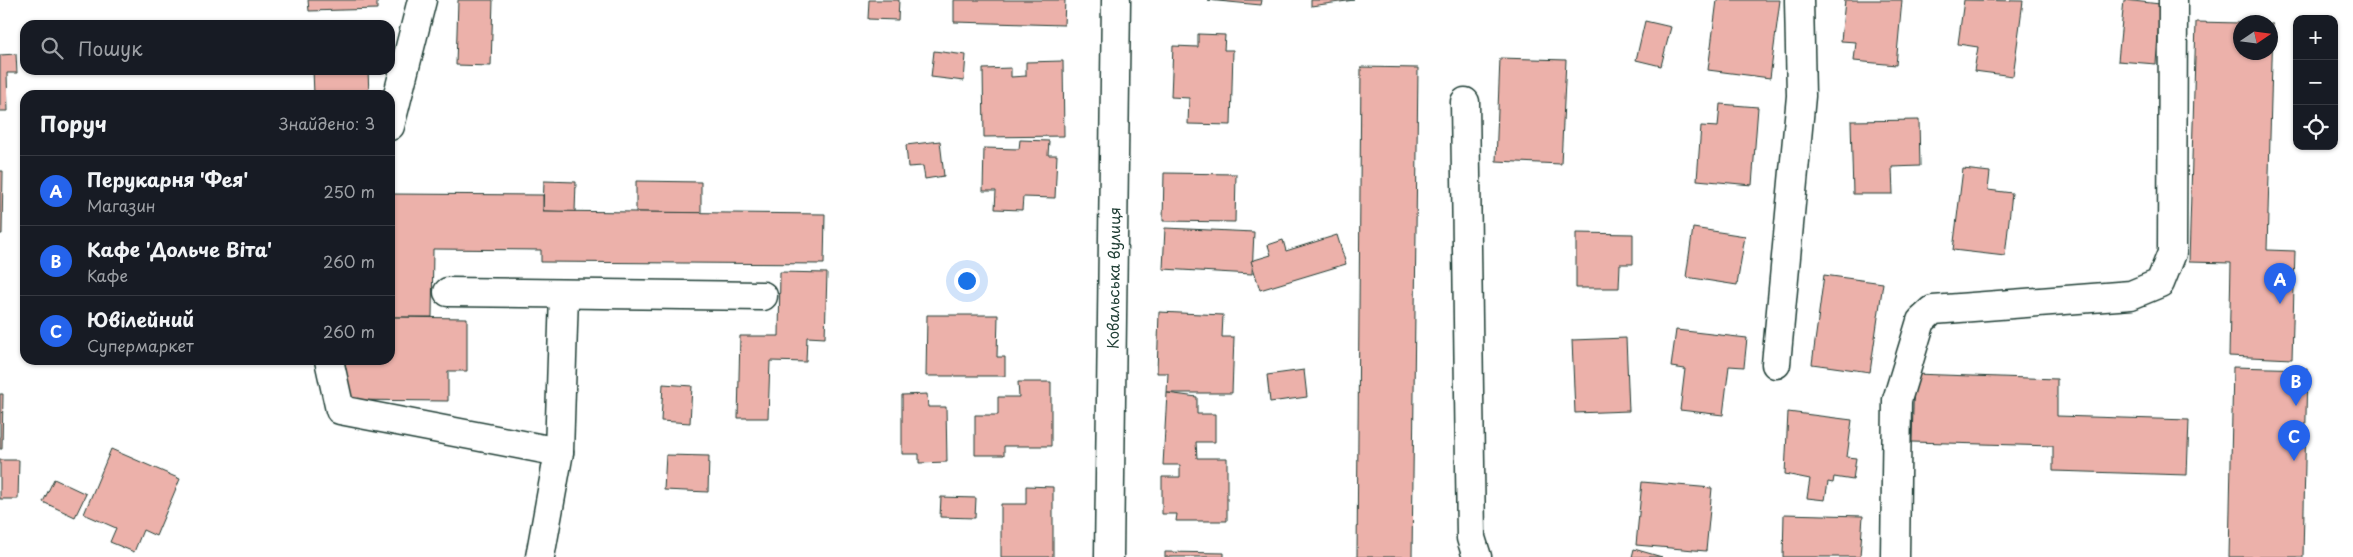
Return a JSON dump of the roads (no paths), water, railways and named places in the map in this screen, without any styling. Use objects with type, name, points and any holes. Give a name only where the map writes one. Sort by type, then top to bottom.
[{"type":"street","points":[[395,106],[422,0]]},
{"type":"street","name":"Ковальська вулиця","points":[[1109,557],[1116,0]]},
{"type":"street","points":[[1776,364],[1801,96],[1799,0]]},
{"type":"street","points":[[1895,557],[1897,400],[1921,320],[1933,310],[2131,295],[2160,283],[2172,253],[2173,0]]},
{"type":"street","points":[[1465,102],[1471,538],[1477,557]]},
{"type":"street","points":[[448,292],[564,295],[764,296]]},
{"type":"street","points":[[540,557],[559,452],[564,295]]},
{"type":"street","points":[[329,365],[340,410],[559,452]]},
{"type":"place","name":"Перукарня 'Фея'","points":[[2280,304]]},
{"type":"place","name":"Кафе 'Дольче Віта'","points":[[2296,406]]},
{"type":"place","name":"Ювілейний","points":[[2294,461]]}]
